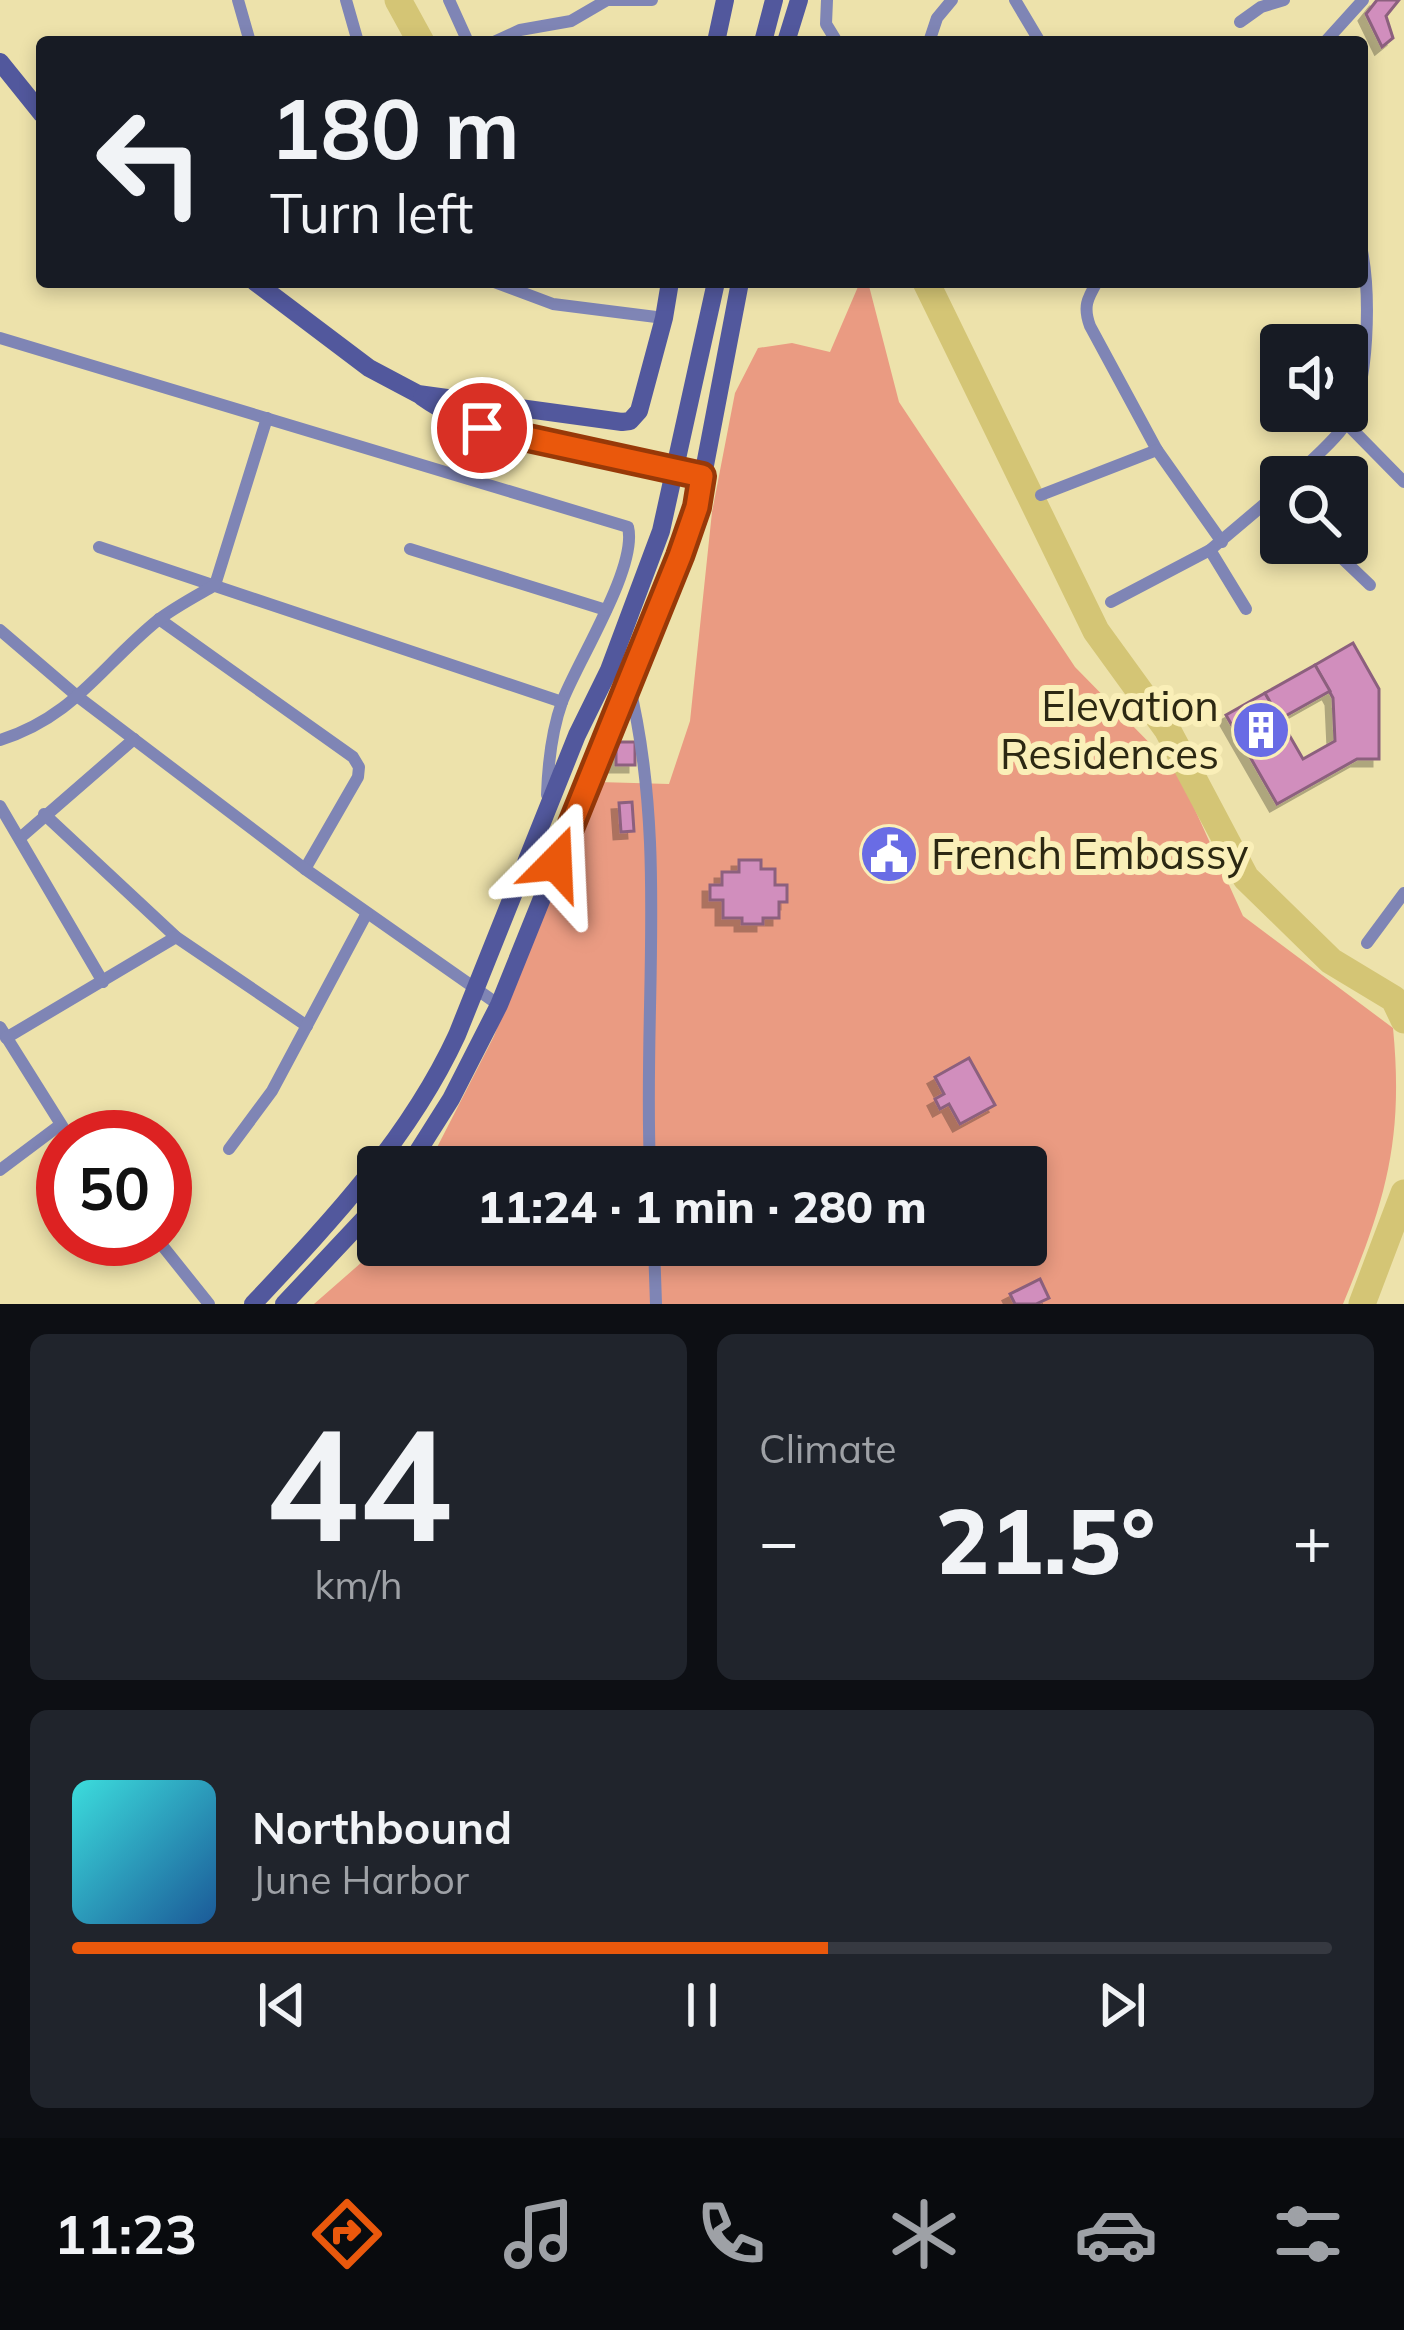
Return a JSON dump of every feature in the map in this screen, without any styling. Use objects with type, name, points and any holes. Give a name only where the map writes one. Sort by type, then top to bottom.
[{"type":"main road","points":[[717,36],[725,0]]},
{"type":"main road","points":[[765,36],[774,0]]},
{"type":"main road","points":[[788,36],[799,0]]},
{"type":"main road","points":[[0,62],[36,107]]},
{"type":"main road","points":[[418,394],[630,421],[639,411],[669,288]]},
{"type":"main road","points":[[253,1304],[393,1146],[439,1074],[609,670],[661,531],[715,288]]},
{"type":"main road","points":[[421,1146],[499,1005],[680,556],[697,507],[739,288]]},
{"type":"main road","points":[[278,290],[369,368],[440,410],[482,428],[702,476]]},
{"type":"main road","points":[[284,1304],[357,1226]]},
{"type":"street","points":[[238,0],[248,36]]},
{"type":"street","points":[[346,0],[356,36]]},
{"type":"street","points":[[449,0],[465,36]]},
{"type":"street","points":[[507,36],[571,21],[607,0],[652,0]]},
{"type":"street","points":[[827,0],[826,25],[833,36]]},
{"type":"street","points":[[931,36],[937,18],[952,0]]},
{"type":"street","points":[[1016,0],[1037,36]]},
{"type":"street","points":[[1240,22],[1261,7],[1284,0]]},
{"type":"street","points":[[1330,36],[1363,0]]},
{"type":"street","points":[[510,288],[553,304],[664,318]]},
{"type":"street","points":[[1093,288],[1084,312],[1157,450],[1216,546],[1246,609]]},
{"type":"street","points":[[1363,288],[1365,324]]},
{"type":"street","points":[[0,338],[628,527],[629,542],[606,610],[562,702],[549,754],[547,812]]},
{"type":"street","points":[[0,740],[41,726],[159,619],[215,585],[267,418]]},
{"type":"street","points":[[463,476],[482,428]]},
{"type":"street","points":[[1314,456],[1337,432]]},
{"type":"street","points":[[1355,432],[1404,482]]},
{"type":"street","points":[[1041,495],[1157,450]]},
{"type":"street","points":[[1111,602],[1216,546],[1260,510]]},
{"type":"street","points":[[99,547],[562,702]]},
{"type":"street","points":[[410,549],[606,610]]},
{"type":"street","points":[[1348,564],[1370,585]]},
{"type":"street","points":[[159,619],[353,757],[359,766],[358,777],[304,869]]},
{"type":"street","points":[[0,630],[77,696],[304,869],[499,1005]]},
{"type":"street","points":[[609,670],[628,680],[650,809],[650,1146]]},
{"type":"street","points":[[20,838],[134,739]]},
{"type":"street","points":[[0,806],[103,982]]},
{"type":"street","points":[[44,814],[176,937],[307,1026]]},
{"type":"street","points":[[1367,943],[1404,893]]},
{"type":"street","points":[[229,1149],[262,1108],[368,913]]},
{"type":"street","points":[[52,1110],[3,1033],[103,982],[176,937]]},
{"type":"street","points":[[0,1059],[15,1052]]},
{"type":"street","points":[[0,1171],[36,1149]]},
{"type":"street","points":[[179,1266],[209,1304]]},
{"type":"street","points":[[655,1266],[656,1304]]},
{"type":"shaded area","name":"French Embassy","points":[[857,288],[870,288],[899,402],[1075,667],[1178,772],[1243,916],[1393,1028],[1396,1104],[1388,1170],[1343,1304],[314,1304],[357,1266],[1047,1266],[1047,1146],[438,1146],[494,1036],[587,792],[598,782],[669,784],[690,721],[712,512],[735,393],[758,348],[792,343],[830,352]]},
{"type":"building","points":[[1377,0],[1399,0],[1386,16],[1393,38],[1382,47],[1366,14]]},
{"type":"building","name":"Elevation Residences","points":[[1353,643],[1379,689],[1379,759],[1357,759],[1277,804],[1226,715],[1265,693],[1303,759],[1335,741],[1333,698],[1315,665]]},
{"type":"building","points":[[1315,665],[1330,691],[1280,719],[1265,693]]},
{"type":"building","points":[[616,742],[635,742],[635,765],[616,765]]},
{"type":"building","points":[[632,802],[634,831],[621,832],[619,803]]},
{"type":"building","points":[[739,860],[761,860],[761,869],[775,869],[775,885],[787,885],[787,902],[779,902],[779,918],[742,924],[742,918],[723,918],[723,900],[710,900],[710,885],[722,885],[722,872],[739,872]]},
{"type":"building","points":[[969,1058],[995,1105],[960,1124],[949,1104],[940,1109],[935,1099],[944,1094],[935,1077]]},
{"type":"building","points":[[1040,1279],[1049,1298],[1036,1304],[1015,1304],[1010,1294]]},
{"type":"waterway","points":[[398,0],[418,36]]},
{"type":"waterway","points":[[929,288],[1096,631],[1167,729],[1246,878],[1331,961],[1394,999],[1404,1020]]},
{"type":"waterway","points":[[1362,1304],[1404,1193]]},
{"type":"place","name":"Elevation Residences","points":[[1261,730]]},
{"type":"place","name":"French Embassy","points":[[889,854]]},
{"type":"route","points":[[482,428],[702,476],[680,556],[556,863]]}]
